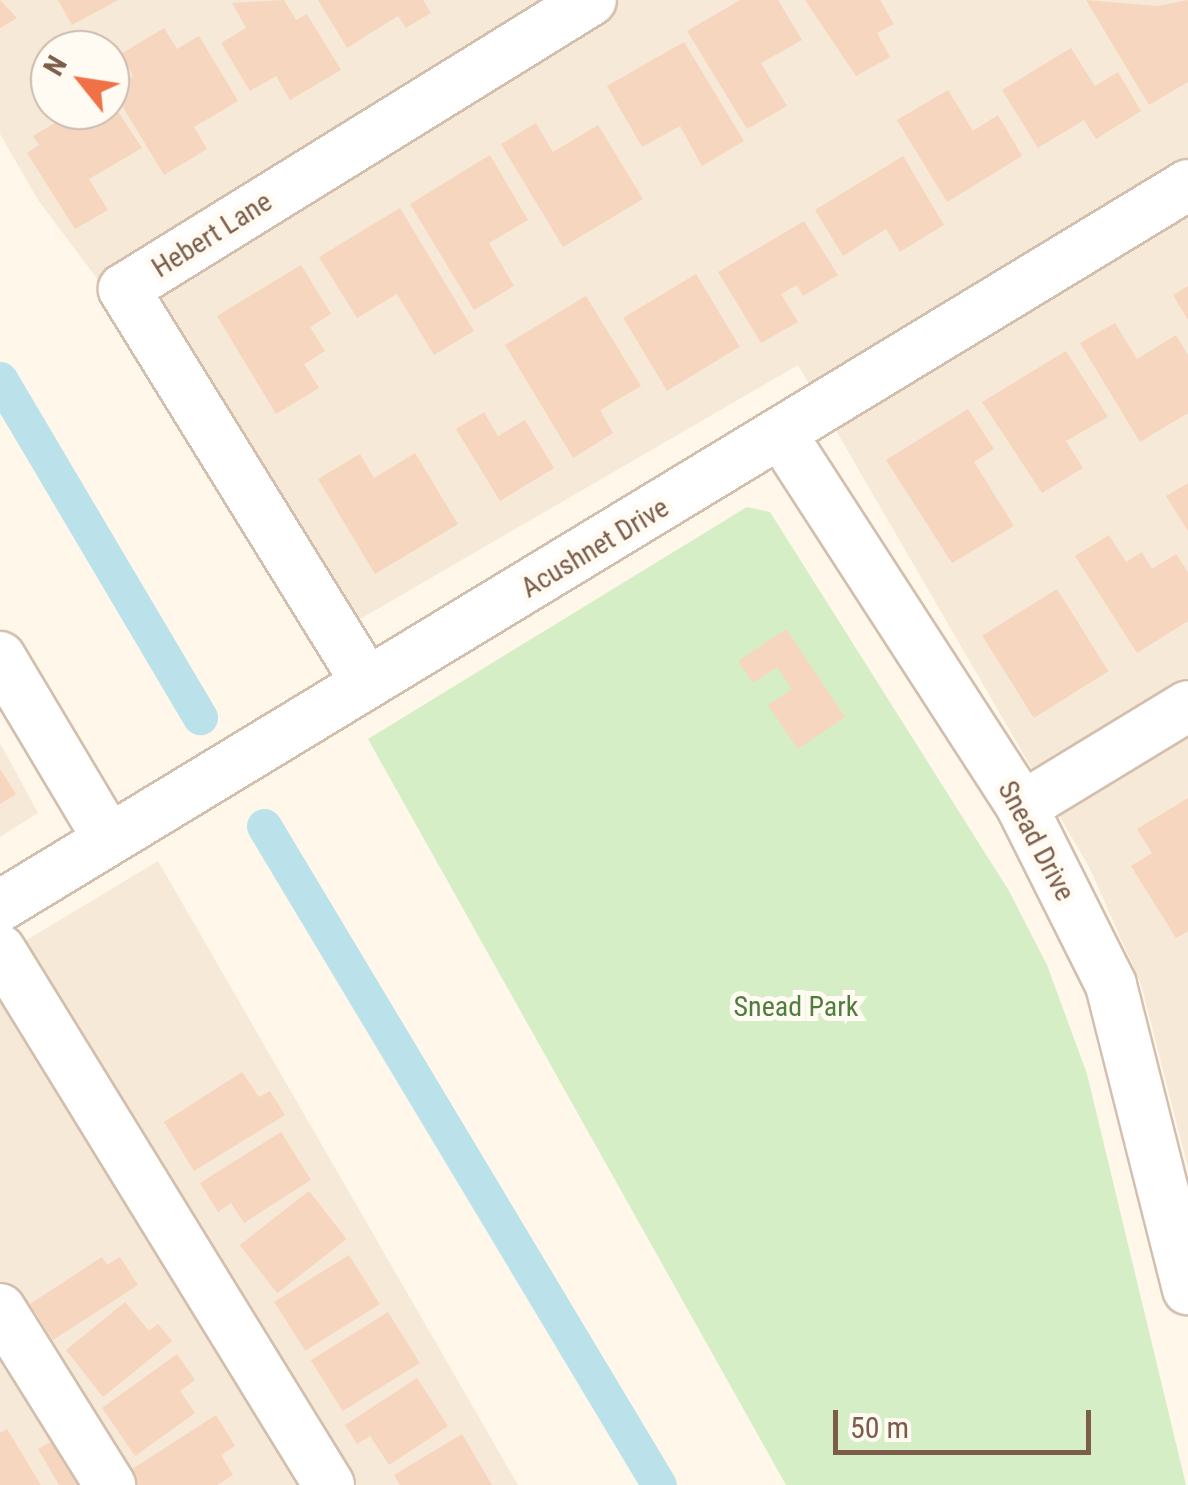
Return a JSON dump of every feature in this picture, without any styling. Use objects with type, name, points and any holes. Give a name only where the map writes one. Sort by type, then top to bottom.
[{"type":"street","name":"Hebert Lane","points":[[367,683],[124,289],[592,0]]},
{"type":"street","name":"Acushnet Drive","points":[[0,906],[783,437],[1188,185]]},
{"type":"street","name":"Snead Drive","points":[[783,437],[1022,806],[1111,985],[1177,1191],[1188,1289]]},
{"type":"street","points":[[0,657],[108,838]]},
{"type":"street","points":[[1022,806],[1188,706]]},
{"type":"street","points":[[0,950],[328,1485]]},
{"type":"street","points":[[0,1309],[110,1485]]},
{"type":"shaded area","points":[[0,0],[1188,0],[1188,1168],[1141,984],[1090,869],[798,365],[355,622],[38,200],[0,134]]},
{"type":"shaded area","points":[[0,743],[38,813],[0,837]]},
{"type":"shaded area","points":[[158,861],[518,1485],[0,1485],[0,956]]},
{"type":"green space","name":"Snead Park","points":[[747,507],[770,512],[1009,891],[1047,965],[1087,1074],[1186,1485],[786,1485],[368,739]]},
{"type":"building","points":[[0,0],[17,18],[0,28]]},
{"type":"building","points":[[58,0],[118,0],[72,25]]},
{"type":"building","points":[[284,0],[296,20],[307,14],[341,70],[290,100],[276,76],[250,91],[221,43],[246,28],[232,3]]},
{"type":"building","points":[[318,0],[423,0],[431,13],[406,28],[398,16],[347,48]]},
{"type":"building","points":[[740,0],[778,0],[802,40],[761,63],[787,106],[747,129],[687,31]]},
{"type":"building","points":[[805,0],[880,0],[894,24],[877,33],[890,57],[856,76]]},
{"type":"building","points":[[1086,0],[1158,6],[1188,0],[1188,82],[1149,105]]},
{"type":"building","points":[[164,28],[177,49],[199,36],[238,101],[194,127],[207,149],[164,175],[130,119],[130,49]]},
{"type":"building","points":[[684,42],[744,141],[702,166],[680,126],[642,147],[607,86]]},
{"type":"building","points":[[1071,48],[1095,86],[1118,72],[1141,111],[1096,139],[1084,120],[1038,148],[1002,90]]},
{"type":"building","points":[[948,90],[973,131],[998,115],[1022,156],[947,202],[897,120]]},
{"type":"building","points":[[536,123],[553,152],[598,125],[643,199],[563,247],[501,144]]},
{"type":"building","points":[[43,130],[130,130],[142,148],[89,179],[108,210],[75,229],[27,153],[39,145],[33,136]]},
{"type":"building","points":[[490,155],[528,220],[489,243],[514,286],[474,310],[410,204]]},
{"type":"building","points":[[903,156],[944,225],[900,252],[886,229],[843,256],[815,210]]},
{"type":"building","points":[[400,208],[474,331],[434,355],[397,294],[357,318],[319,257]]},
{"type":"building","points":[[804,221],[838,275],[803,296],[797,285],[781,294],[798,322],[761,343],[718,272]]},
{"type":"building","points":[[301,265],[331,314],[310,327],[325,351],[304,364],[319,388],[276,414],[217,316]]},
{"type":"building","points":[[696,274],[740,347],[667,391],[623,318]]},
{"type":"building","points":[[1188,286],[1188,320],[1173,295]]},
{"type":"building","points":[[586,296],[641,386],[600,410],[613,433],[573,458],[505,345]]},
{"type":"building","points":[[1115,323],[1137,359],[1176,335],[1188,355],[1188,413],[1140,442],[1080,343]]},
{"type":"building","points":[[1066,351],[1108,417],[1066,441],[1083,468],[1042,493],[982,402]]},
{"type":"building","points":[[968,409],[994,449],[974,462],[1014,526],[952,563],[886,460]]},
{"type":"building","points":[[484,412],[498,436],[525,420],[554,468],[500,501],[456,429]]},
{"type":"building","points":[[415,453],[458,524],[375,574],[318,479],[360,454],[374,478]]},
{"type":"building","points":[[1188,483],[1188,531],[1166,496]]},
{"type":"building","points":[[1109,535],[1126,562],[1142,552],[1152,569],[1176,554],[1188,572],[1188,621],[1137,653],[1075,556]]},
{"type":"building","points":[[1057,589],[1108,671],[1034,718],[982,636]]},
{"type":"building","points":[[786,629],[845,717],[798,749],[768,705],[792,689],[777,667],[753,683],[738,661]]},
{"type":"building","points":[[0,769],[16,794],[0,804]]},
{"type":"building","points":[[1188,798],[1188,931],[1176,938],[1131,866],[1152,853],[1137,829]]},
{"type":"building","points":[[242,1072],[259,1097],[270,1091],[285,1115],[194,1171],[164,1122]]},
{"type":"building","points":[[281,1132],[311,1180],[244,1223],[231,1203],[218,1212],[200,1183]]},
{"type":"building","points":[[309,1191],[347,1239],[277,1293],[240,1245]]},
{"type":"building","points":[[349,1255],[380,1304],[305,1351],[274,1302]]},
{"type":"building","points":[[102,1257],[107,1265],[120,1257],[138,1285],[53,1340],[30,1304]]},
{"type":"building","points":[[125,1302],[149,1331],[158,1324],[172,1341],[103,1397],[66,1350]]},
{"type":"building","points":[[388,1312],[420,1363],[343,1411],[311,1360]]},
{"type":"building","points":[[177,1354],[195,1380],[180,1391],[195,1413],[135,1456],[102,1408]]},
{"type":"building","points":[[417,1378],[448,1426],[389,1465],[370,1436],[357,1444],[345,1425]]},
{"type":"building","points":[[216,1415],[235,1446],[221,1455],[233,1475],[217,1485],[134,1485],[126,1473]]},
{"type":"building","points":[[7,1429],[41,1485],[0,1485],[0,1433]]},
{"type":"building","points":[[462,1434],[492,1485],[400,1485],[394,1475]]},
{"type":"building","points":[[63,1435],[92,1485],[59,1485],[38,1449]]},
{"type":"waterway","points":[[0,379],[200,717]]},
{"type":"waterway","points":[[264,826],[659,1485]]}]
